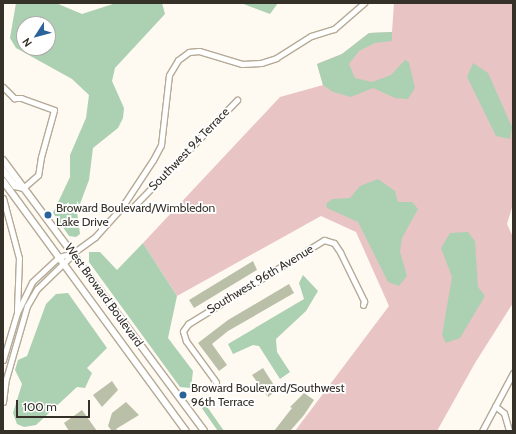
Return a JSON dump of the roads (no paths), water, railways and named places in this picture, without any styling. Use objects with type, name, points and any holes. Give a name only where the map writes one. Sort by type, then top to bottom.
[{"type":"main road","name":"West Broward Boulevard","points":[[3,160],[204,431]]},
{"type":"main road","points":[[3,170],[15,186],[23,188]]},
{"type":"main road","name":"West Broward Boulevard","points":[[3,181],[186,431]]},
{"type":"street","points":[[3,402],[6,379],[27,306],[37,288],[64,264],[73,253],[95,237],[122,207],[161,145],[169,75],[178,60],[189,52],[199,51],[242,64],[261,63],[276,58],[311,36],[334,29],[364,3]]},
{"type":"street","points":[[3,87],[14,98],[21,98],[54,110],[40,157],[38,175],[23,188]]},
{"type":"street","name":"Southwest 94 Terrace","points":[[122,207],[132,208],[237,100]]},
{"type":"street","points":[[3,198],[19,258],[20,290],[17,313],[3,360]]},
{"type":"street","name":"Southwest 96th Avenue","points":[[216,382],[186,341],[184,331],[188,324],[324,240],[334,243],[340,252],[364,301],[363,305]]},
{"type":"street","points":[[17,313],[32,282],[59,257],[73,253]]},
{"type":"street","points":[[482,431],[513,373]]},
{"type":"street","points":[[495,406],[504,413],[509,431]]},
{"type":"waterway","points":[[204,407],[221,431]]},
{"type":"place","name":"Broward Boulevard/Wimbledon Lake Drive","points":[[48,215]]},
{"type":"place","name":"Broward Boulevard/Southwest 96th Terrace","points":[[183,395]]}]
